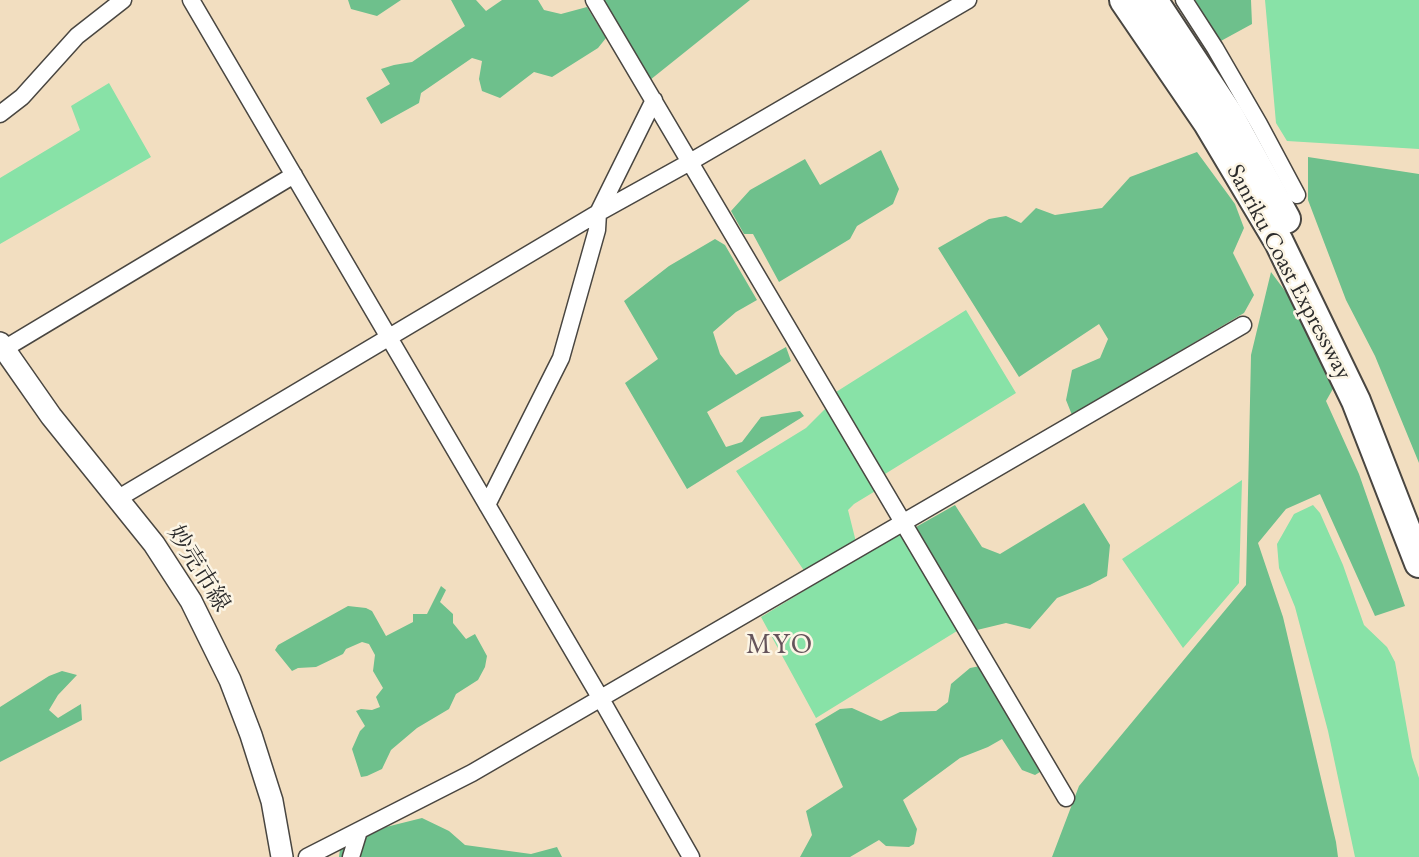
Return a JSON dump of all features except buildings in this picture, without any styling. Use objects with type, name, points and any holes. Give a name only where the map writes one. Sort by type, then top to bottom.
[{"type":"highway","name":"Sanriku Coast Expressway","points":[[1125,0],[1208,123],[1279,242],[1356,401],[1419,563]]},
{"type":"highway","name":"Sanriku Coast Expressway","points":[[1153,0],[1228,116],[1303,249],[1368,391],[1419,528]]},
{"type":"main road","name":"妙売市線","points":[[2,346],[51,416],[154,544],[191,601],[230,680],[251,735],[272,801],[282,857]]},
{"type":"street","points":[[0,114],[22,97],[77,36],[123,0]]},
{"type":"street","points":[[191,0],[691,857]]},
{"type":"street","points":[[594,0],[1066,797]]},
{"type":"street","points":[[117,499],[598,212],[690,162],[968,0]]},
{"type":"street","points":[[1184,0],[1259,124],[1297,195]]},
{"type":"street","points":[[487,505],[561,358],[597,230],[598,212],[654,100]]},
{"type":"street","points":[[2,346],[294,175]]},
{"type":"street","points":[[307,857],[472,773],[1243,325]]},
{"type":"street","points":[[351,857],[359,831]]},
{"type":"green space","points":[[348,0],[401,0],[377,16],[351,9]]},
{"type":"green space","points":[[451,0],[476,0],[486,11],[502,0],[538,0],[544,10],[561,14],[587,7],[606,38],[598,48],[552,77],[534,72],[500,98],[482,91],[479,79],[482,61],[472,58],[421,93],[419,103],[381,124],[366,98],[390,84],[381,69],[412,62],[465,26]]},
{"type":"green space","points":[[602,0],[750,0],[650,80]]},
{"type":"green space","points":[[1195,0],[1251,0],[1252,24],[1219,42]]},
{"type":"green space","points":[[1265,0],[1419,0],[1419,149],[1287,141],[1276,123]]},
{"type":"green space","points":[[109,83],[151,157],[0,244],[0,178],[80,130],[71,106]]},
{"type":"green space","points":[[881,150],[899,189],[893,204],[857,226],[850,239],[779,282],[753,234],[744,234],[731,211],[750,190],[805,159],[820,185]]},
{"type":"green space","points":[[1197,152],[1235,204],[1244,228],[1233,253],[1254,295],[1244,313],[1072,415],[1066,400],[1072,370],[1100,358],[1108,339],[1099,324],[1019,377],[938,248],[989,219],[1006,216],[1021,223],[1036,208],[1055,215],[1102,208],[1130,177]]},
{"type":"green space","points":[[1308,157],[1419,174],[1419,463],[1375,356],[1346,300],[1308,200]]},
{"type":"green space","points":[[715,239],[725,245],[757,300],[736,312],[713,332],[720,354],[736,375],[786,347],[791,361],[707,412],[726,447],[742,442],[761,417],[800,411],[804,416],[687,489],[625,383],[658,359],[624,301],[669,266]]},
{"type":"green space","points":[[1271,272],[1297,307],[1334,387],[1326,401],[1359,474],[1405,606],[1375,616],[1320,494],[1286,509],[1258,543],[1283,617],[1338,857],[1052,857],[1079,786],[1246,585],[1251,355]]},
{"type":"green space","points":[[966,310],[1016,393],[885,474],[836,392]]},
{"type":"green space","points":[[827,407],[877,490],[848,510],[856,542],[805,572],[736,471],[806,428]]},
{"type":"green space","points":[[1242,480],[1239,583],[1183,648],[1122,559]]},
{"type":"green space","points":[[1084,503],[1110,545],[1107,576],[1057,598],[1030,629],[1006,623],[977,630],[916,527],[955,505],[982,547],[1000,554]]},
{"type":"green space","points":[[1313,505],[1320,513],[1343,565],[1364,625],[1387,647],[1395,662],[1412,757],[1419,778],[1419,857],[1355,857],[1328,731],[1295,607],[1279,568],[1277,544],[1294,514]]},
{"type":"green space","points":[[901,532],[957,631],[816,718],[761,617]]},
{"type":"green space","points":[[441,586],[446,590],[440,602],[453,614],[453,623],[466,639],[475,634],[487,656],[485,667],[478,680],[456,694],[449,709],[417,728],[391,750],[382,769],[361,777],[352,749],[365,726],[356,711],[380,707],[376,697],[383,688],[373,671],[375,655],[369,644],[362,642],[316,667],[292,671],[275,650],[278,645],[348,606],[372,611],[386,636],[413,622],[413,614],[427,614]]},
{"type":"green space","points":[[980,666],[1040,772],[1035,775],[1022,770],[1002,739],[960,758],[903,800],[917,829],[914,844],[909,847],[886,846],[879,840],[850,857],[800,857],[812,835],[806,811],[843,787],[815,724],[840,709],[852,708],[881,721],[900,712],[936,711],[948,702],[951,684],[970,668]]},
{"type":"green space","points":[[62,671],[77,675],[58,695],[49,710],[58,718],[81,704],[82,720],[0,762],[0,707],[49,676]]},
{"type":"green space","points":[[422,818],[449,831],[465,845],[531,854],[557,847],[562,857],[339,857],[340,849],[386,827]]},
{"type":"district","name":"MYO","points":[[780,645]]}]
